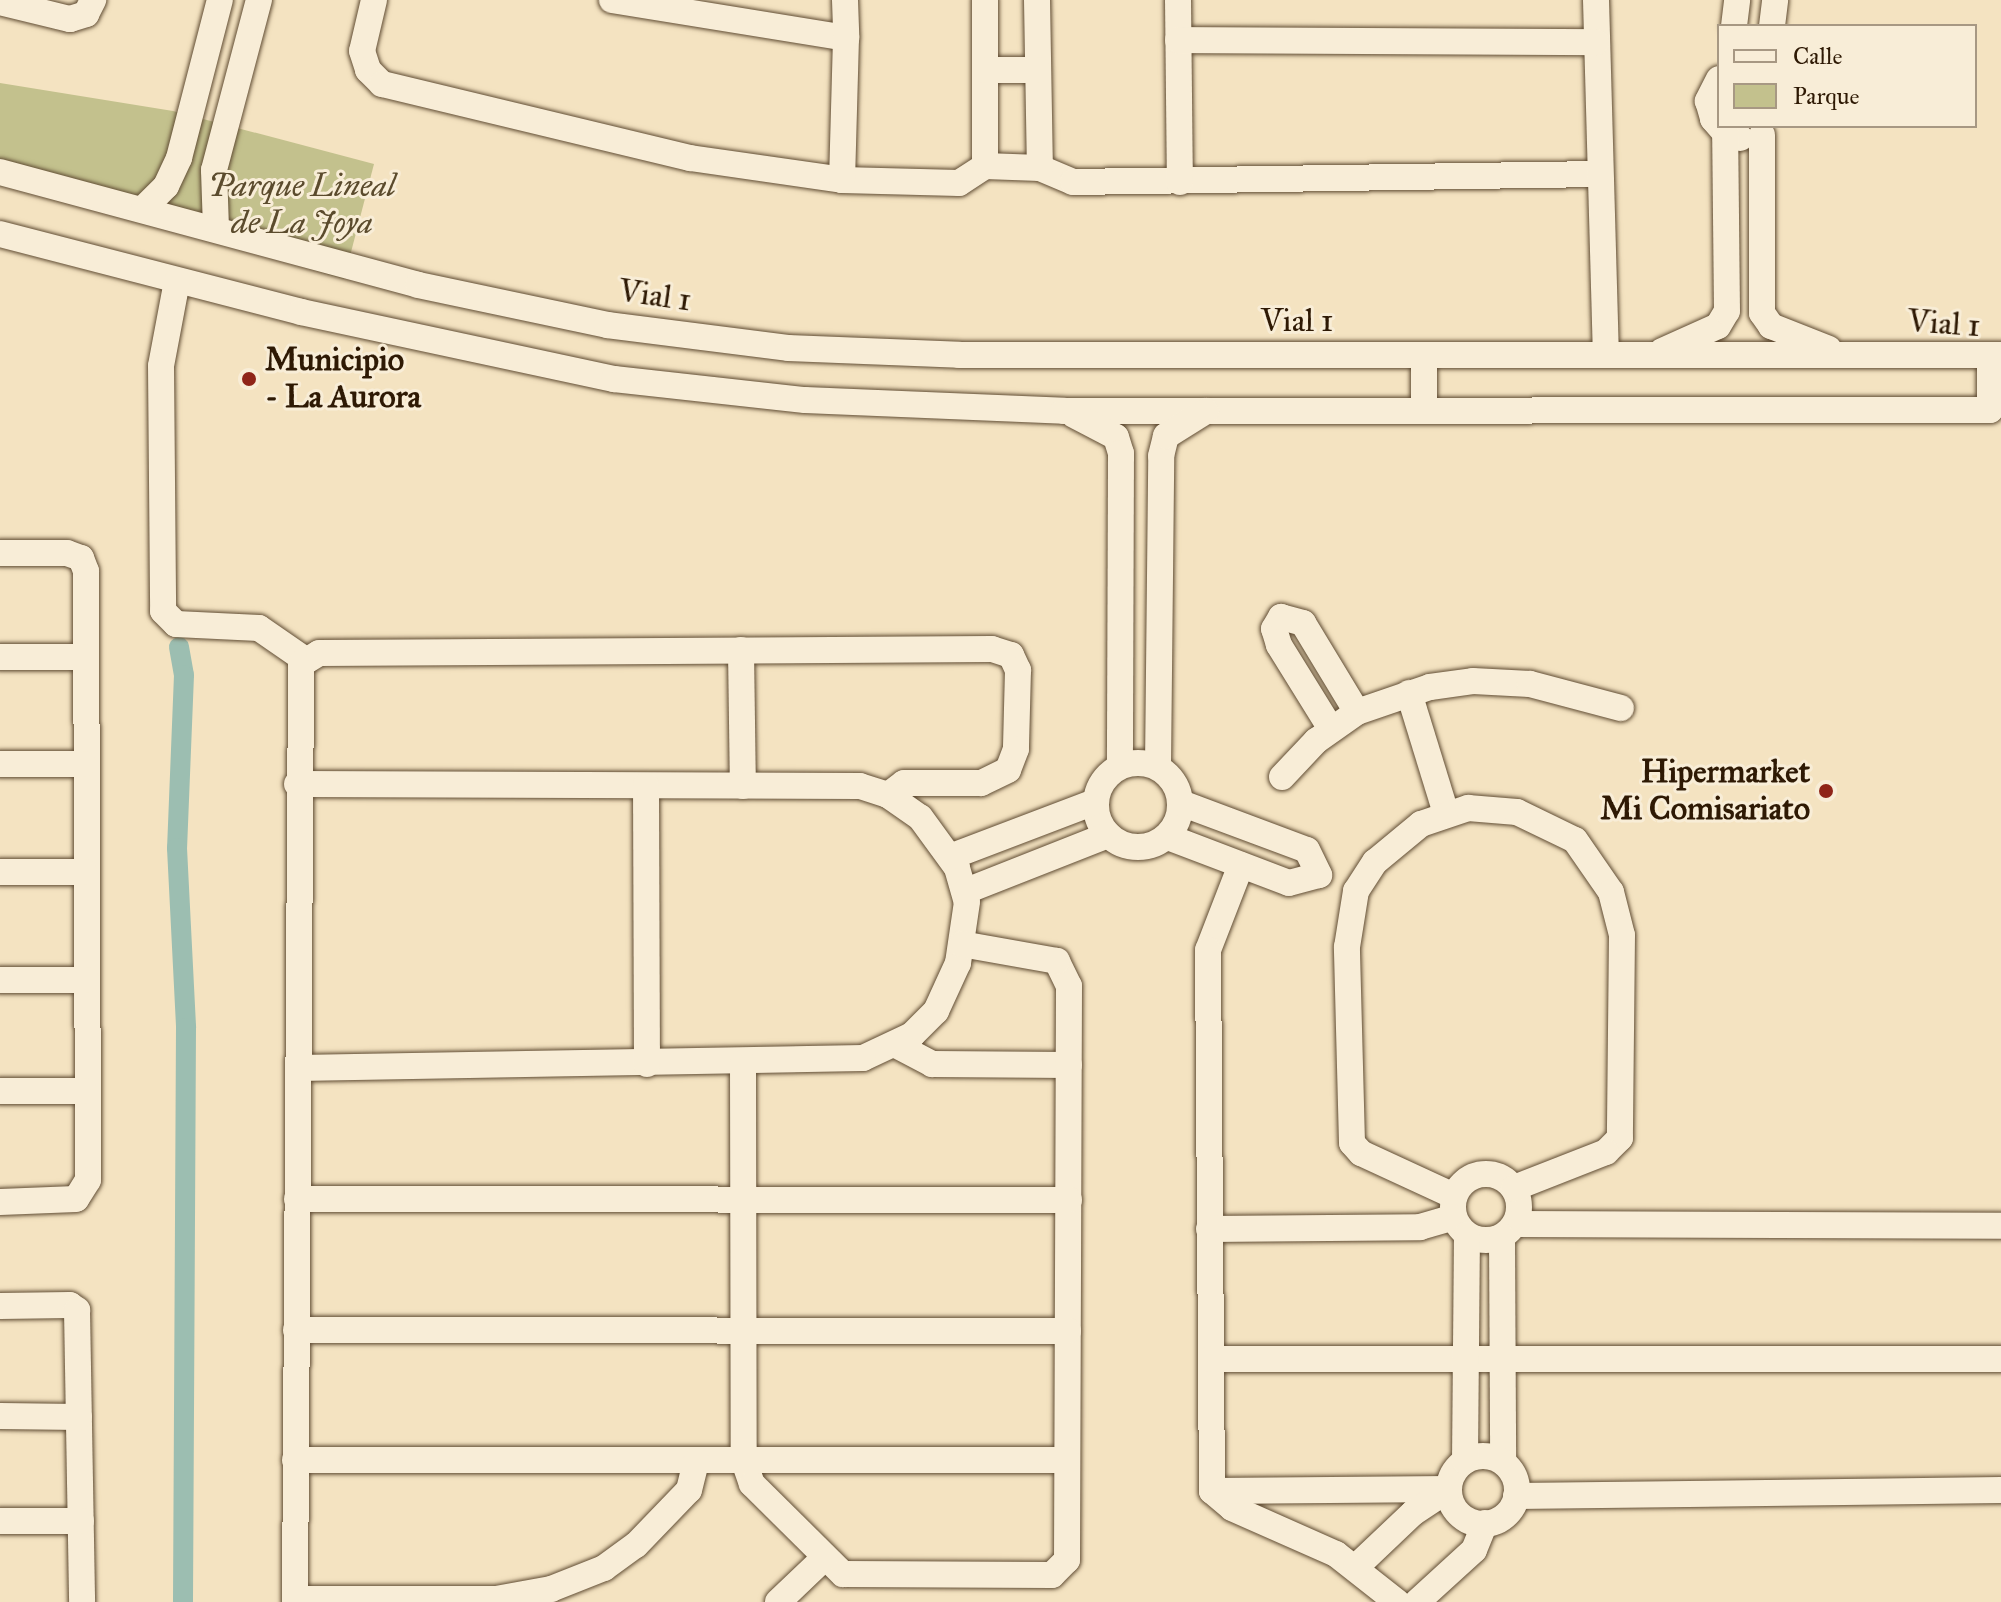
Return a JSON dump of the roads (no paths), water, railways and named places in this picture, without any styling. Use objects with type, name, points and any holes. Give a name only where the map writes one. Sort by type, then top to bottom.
[{"type":"street","points":[[0,2],[70,19],[86,14],[93,0]]},
{"type":"street","points":[[144,208],[166,186],[179,158],[220,0]]},
{"type":"street","points":[[216,228],[214,170],[259,0]]},
{"type":"street","points":[[374,0],[362,51],[368,70],[382,84],[690,158],[842,180],[959,183],[985,166],[1040,168],[1073,182],[1598,174]]},
{"type":"street","points":[[612,0],[846,38]]},
{"type":"street","points":[[842,180],[845,0]]},
{"type":"street","points":[[985,0],[985,166]]},
{"type":"street","points":[[1037,0],[1040,168]]},
{"type":"street","points":[[1178,0],[1180,182]]},
{"type":"street","points":[[1596,0],[1598,174],[1606,355]]},
{"type":"street","points":[[1734,24],[1737,0]]},
{"type":"street","points":[[1772,24],[1775,0]]},
{"type":"street","points":[[1178,40],[1596,42]]},
{"type":"street","points":[[985,70],[1037,70]]},
{"type":"street","points":[[1717,83],[1708,101],[1717,124]]},
{"type":"street","points":[[1721,128],[1725,133],[1743,139],[1766,130],[1762,313],[1771,326],[1842,355]]},
{"type":"street","points":[[1654,355],[1718,326],[1727,311],[1725,133]]},
{"type":"street","name":"Vial 1","points":[[0,172],[144,208],[418,285],[607,325],[788,348],[959,355],[1996,355],[1990,410],[1064,411],[805,400],[614,379],[177,281],[0,234]]},
{"type":"street","points":[[177,281],[161,366],[163,611],[176,624],[259,628],[304,659]]},
{"type":"street","points":[[1424,355],[1424,409]]},
{"type":"street","points":[[1064,411],[1116,437],[1121,453],[1120,766]]},
{"type":"street","points":[[1158,767],[1161,456],[1166,436],[1206,411]]},
{"type":"street","points":[[0,553],[67,553],[81,558],[86,571],[83,657],[84,1091],[88,1180],[76,1199],[0,1202]]},
{"type":"street","points":[[1331,729],[1279,645],[1274,629],[1281,617],[1303,623],[1357,712]]},
{"type":"street","points":[[696,1461],[689,1490],[636,1545],[604,1568],[551,1589],[496,1599],[295,1601],[297,675],[304,659],[319,653],[992,649],[1011,655],[1018,686],[1016,749],[1008,770],[981,783],[904,783],[888,795]]},
{"type":"street","points":[[741,650],[743,786]]},
{"type":"street","points":[[0,657],[83,657]]},
{"type":"street","points":[[1282,777],[1331,729],[1357,712],[1409,693],[1502,681],[1554,688],[1621,708]]},
{"type":"street","points":[[1409,693],[1446,813]]},
{"type":"street","points":[[1168,837],[1181,803],[1170,776],[1146,763],[1120,766],[1099,787],[1095,802],[1108,835],[1134,847],[1168,837],[1289,883],[1319,875],[1356,891]]},
{"type":"street","points":[[0,764],[83,764]]},
{"type":"street","points":[[297,784],[860,786],[888,795],[920,817],[950,857],[966,891],[962,944],[936,1011],[896,1045],[845,1062],[298,1068]]},
{"type":"street","points":[[646,786],[647,1064]]},
{"type":"street","points":[[950,857],[1095,802]]},
{"type":"street","points":[[1181,803],[1307,850],[1319,875]]},
{"type":"street","points":[[1514,1188],[1606,1152],[1620,1138],[1620,920],[1603,875],[1565,832],[1537,818],[1496,808],[1446,813],[1390,846],[1356,891],[1347,947],[1349,1135],[1361,1153],[1458,1216],[1485,1241],[1509,1230],[2001,1226]]},
{"type":"street","points":[[966,891],[1108,835]]},
{"type":"street","points":[[1241,865],[1208,950],[1212,1491],[1232,1508],[1316,1543],[1356,1567],[1397,1602]]},
{"type":"street","points":[[0,872],[84,872]]},
{"type":"street","points":[[743,1063],[744,1461],[752,1484],[824,1558],[852,1577],[1052,1575],[1067,1560],[1069,986],[1061,965],[962,944]]},
{"type":"street","points":[[0,980],[86,980]]},
{"type":"street","points":[[896,1045],[932,1064],[1069,1065]]},
{"type":"street","points":[[0,1091],[84,1091]]},
{"type":"street","points":[[1356,1567],[1413,1513],[1449,1489],[1465,1461],[1465,1359],[1458,1216],[1460,1185],[1482,1174],[1494,1174],[1514,1188],[1519,1199],[1509,1230],[1503,1462]]},
{"type":"street","points":[[297,1199],[1069,1200]]},
{"type":"street","points":[[1209,1229],[1420,1227],[1458,1216]]},
{"type":"street","points":[[0,1306],[70,1305],[77,1310],[82,1602]]},
{"type":"street","points":[[296,1330],[744,1327],[1068,1331]]},
{"type":"street","points":[[1211,1359],[2001,1359]]},
{"type":"street","points":[[0,1416],[79,1417]]},
{"type":"street","points":[[1449,1489],[1464,1518],[1485,1523],[1506,1515],[1516,1496],[1514,1477],[1503,1462],[1490,1457],[1465,1461]]},
{"type":"street","points":[[295,1460],[1067,1460]]},
{"type":"street","points":[[1212,1491],[1449,1489]]},
{"type":"street","points":[[1516,1496],[2001,1490]]},
{"type":"street","points":[[0,1521],[81,1521]]},
{"type":"street","points":[[1417,1602],[1474,1550],[1485,1523]]},
{"type":"street","points":[[778,1602],[824,1558]]},
{"type":"waterway","points":[[179,647],[184,675],[177,848],[186,1028],[183,1602]]},
{"type":"place","name":"Municipio - La Aurora","points":[[249,379]]},
{"type":"place","name":"Hipermarket Mi Comisariato","points":[[1826,791]]},
{"type":"park label","name":"Parque Lineal de La Joya","points":[[302,206]]}]
